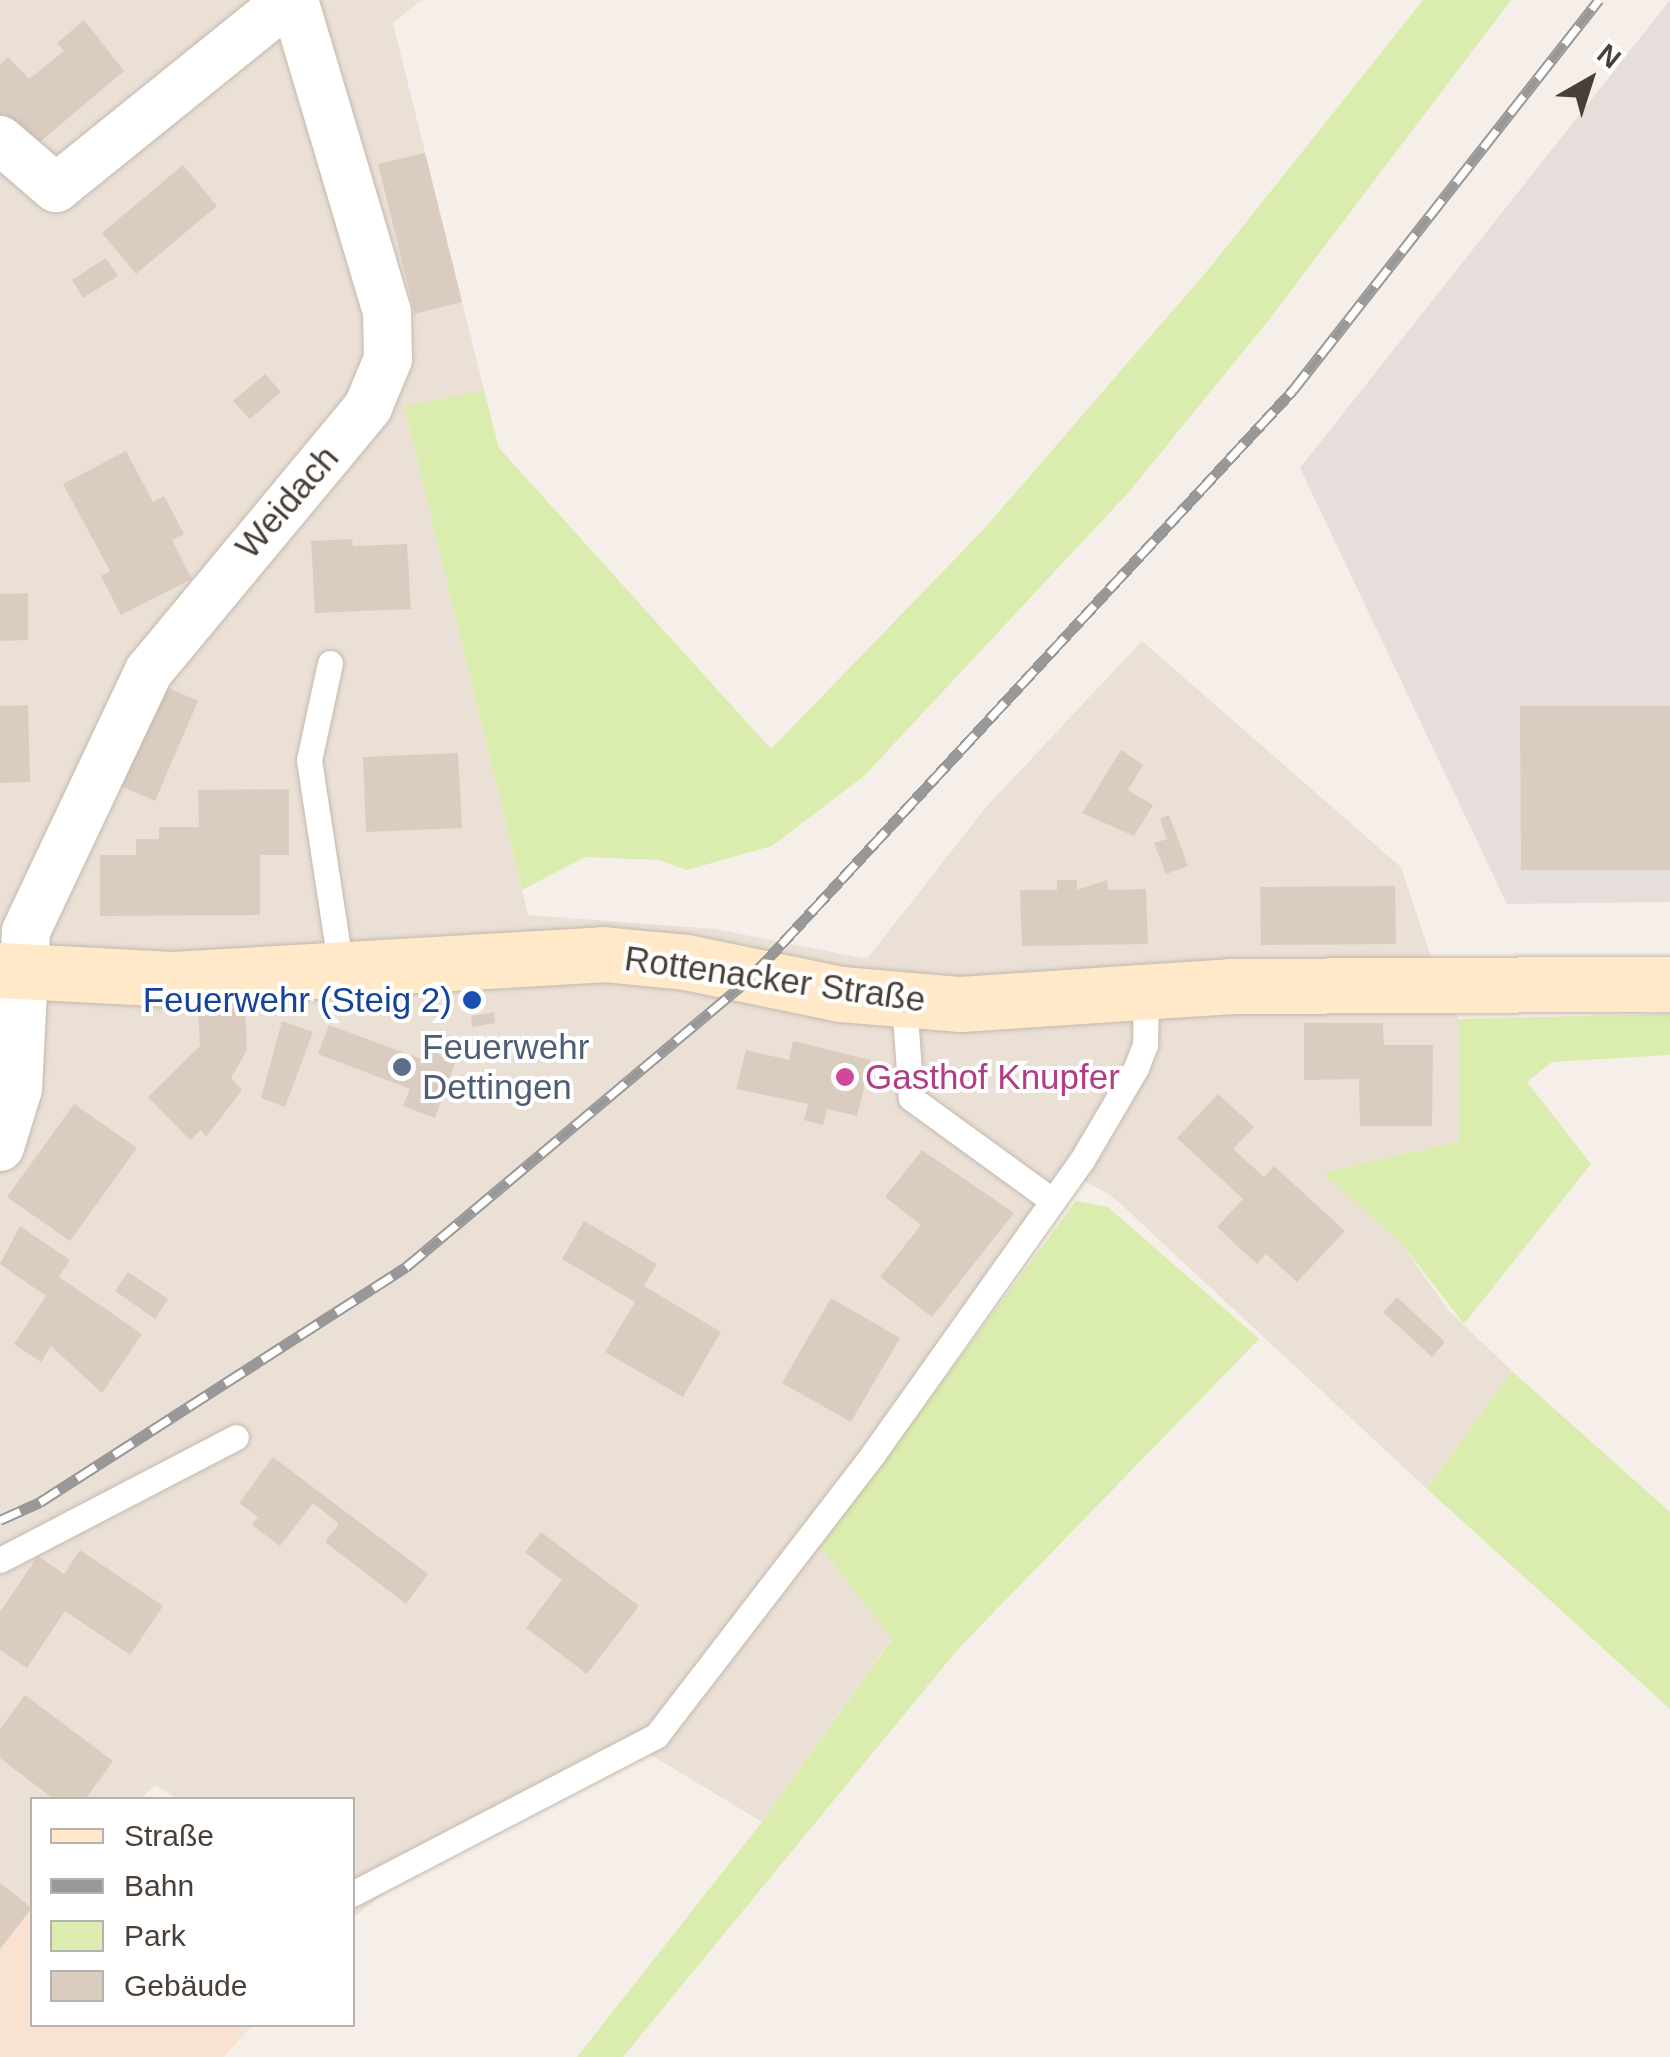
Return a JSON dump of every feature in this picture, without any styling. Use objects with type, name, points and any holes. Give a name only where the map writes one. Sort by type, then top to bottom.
[{"type":"main road","name":"Rottenacker Straße","points":[[12,971],[173,979],[603,954],[904,1001],[1481,981],[1670,984]]},
{"type":"street","name":"Weidach","points":[[0,140],[56,188],[291,0],[387,312],[388,360],[368,407],[149,671],[46,881],[12,971],[18,1089],[0,1146]]},
{"type":"lane","points":[[330,663],[309,760],[341,968]]},
{"type":"lane","points":[[355,1892],[656,1736],[873,1454],[1052,1201],[1136,1068],[1144,1045],[1146,993]]},
{"type":"lane","points":[[904,1001],[911,1098],[1052,1201]]},
{"type":"lane","points":[[0,1560],[236,1437]]},
{"type":"shaded area","points":[[0,0],[421,0],[393,23],[484,390],[404,406],[528,915],[715,929],[867,959],[986,807],[1142,641],[1401,867],[1447,1005],[1459,1019],[1460,1141],[1324,1173],[1402,1244],[1448,1310],[1512,1371],[1427,1489],[1113,1197],[1078,1177],[815,1540],[892,1638],[762,1822],[626,1740],[478,1821],[355,1916],[355,1797],[175,1797],[155,1785],[142,1797],[30,1797],[30,1911],[19,1923],[0,1910]]},
{"type":"shaded area","points":[[1670,0],[1670,902],[1507,904],[1300,468]]},
{"type":"shaded area","points":[[0,1910],[18,1923],[30,1911],[30,2027],[251,2027],[223,2057],[0,2057]]},
{"type":"green space","points":[[1423,0],[1511,0],[1268,321],[1128,493],[864,776],[772,846],[687,870],[659,860],[585,857],[522,890],[404,406],[484,390],[499,448],[771,749],[984,529],[1212,265]]},
{"type":"green space","points":[[1670,1014],[1670,1055],[1552,1062],[1527,1082],[1591,1164],[1464,1324],[1402,1244],[1323,1173],[1460,1141],[1459,1019]]},
{"type":"green space","points":[[1076,1201],[1108,1207],[1259,1339],[958,1649],[623,2057],[577,2057],[762,1822],[892,1639],[820,1546]]},
{"type":"green space","points":[[1512,1371],[1670,1512],[1670,1709],[1427,1489]]},
{"type":"building","points":[[84,20],[124,71],[34,147],[0,115],[0,65],[8,57],[29,79],[64,51],[57,43]]},
{"type":"building","points":[[425,153],[462,302],[415,314],[378,164]]},
{"type":"building","points":[[183,165],[217,206],[136,274],[102,233]]},
{"type":"building","points":[[106,258],[118,276],[83,298],[72,280]]},
{"type":"building","points":[[265,374],[281,392],[250,419],[233,401]]},
{"type":"building","points":[[126,451],[153,502],[164,496],[184,534],[172,540],[192,579],[121,615],[101,576],[110,571],[63,484]]},
{"type":"building","points":[[352,539],[353,546],[407,544],[411,609],[315,613],[311,541]]},
{"type":"building","points":[[28,593],[28,640],[0,641],[0,594]]},
{"type":"building","points":[[162,685],[198,701],[155,801],[119,785]]},
{"type":"building","points":[[28,705],[30,782],[0,783],[0,706]]},
{"type":"building","points":[[1520,706],[1670,706],[1670,870],[1521,870]]},
{"type":"building","points":[[1121,750],[1143,765],[1128,790],[1153,805],[1134,836],[1082,813]]},
{"type":"building","points":[[458,753],[462,828],[366,832],[363,757]]},
{"type":"building","points":[[289,789],[289,855],[260,855],[260,915],[100,916],[100,855],[136,855],[136,839],[159,839],[159,827],[199,827],[198,790]]},
{"type":"building","points":[[1169,815],[1188,866],[1166,874],[1154,843],[1167,839],[1160,819]]},
{"type":"building","points":[[1057,880],[1077,880],[1077,890],[1107,880],[1108,890],[1146,889],[1148,944],[1022,946],[1020,890],[1057,890]]},
{"type":"building","points":[[1395,886],[1396,944],[1261,945],[1260,887]]},
{"type":"building","points":[[245,1008],[247,1050],[231,1078],[242,1090],[206,1137],[201,1130],[190,1140],[148,1097],[200,1046],[198,1009]]},
{"type":"building","points":[[494,1012],[495,1023],[472,1027],[471,1016]]},
{"type":"building","points":[[282,1021],[313,1032],[285,1107],[261,1098]]},
{"type":"building","points":[[1304,1023],[1383,1023],[1384,1045],[1433,1045],[1432,1126],[1360,1126],[1359,1079],[1304,1080]]},
{"type":"building","points":[[329,1025],[421,1059],[425,1049],[456,1061],[435,1118],[403,1106],[410,1089],[318,1054]]},
{"type":"building","points":[[793,1041],[871,1060],[857,1116],[827,1109],[823,1125],[804,1120],[808,1104],[736,1089],[746,1050],[789,1060]]},
{"type":"building","points":[[1218,1094],[1254,1127],[1233,1149],[1264,1177],[1274,1166],[1345,1231],[1297,1282],[1266,1254],[1257,1264],[1217,1227],[1243,1199],[1177,1138]]},
{"type":"building","points":[[74,1104],[137,1148],[70,1241],[7,1197]]},
{"type":"building","points":[[922,1150],[1014,1213],[932,1317],[880,1277],[921,1225],[885,1197]]},
{"type":"building","points":[[584,1221],[657,1264],[644,1286],[721,1332],[683,1397],[605,1352],[635,1302],[562,1259]]},
{"type":"building","points":[[20,1226],[70,1260],[59,1277],[142,1334],[102,1393],[51,1346],[41,1362],[14,1344],[46,1296],[0,1264]]},
{"type":"building","points":[[128,1272],[168,1299],[155,1319],[115,1291]]},
{"type":"building","points":[[1397,1297],[1445,1342],[1432,1357],[1383,1312]]},
{"type":"building","points":[[831,1298],[900,1338],[851,1422],[782,1383]]},
{"type":"building","points":[[273,1457],[428,1574],[406,1604],[325,1542],[339,1524],[313,1503],[280,1546],[252,1525],[258,1517],[239,1503]]},
{"type":"building","points":[[541,1532],[639,1606],[587,1674],[526,1628],[562,1580],[525,1552]]},
{"type":"building","points":[[80,1550],[163,1606],[130,1655],[65,1611],[27,1668],[0,1650],[0,1612],[38,1556],[64,1574]]},
{"type":"building","points":[[25,1695],[113,1761],[87,1797],[51,1797],[0,1758],[0,1729]]},
{"type":"building","points":[[0,1883],[30,1906],[30,1911],[0,1949]]},
{"type":"railway","points":[[0,1520],[40,1502],[406,1267],[751,977],[1293,390],[1599,0]]},
{"type":"place","name":"Feuerwehr (Steig 2)","points":[[472,1000]]},
{"type":"place","name":"Feuerwehr Dettingen","points":[[402,1067]]},
{"type":"place","name":"Gasthof Knupfer","points":[[845,1077]]}]
